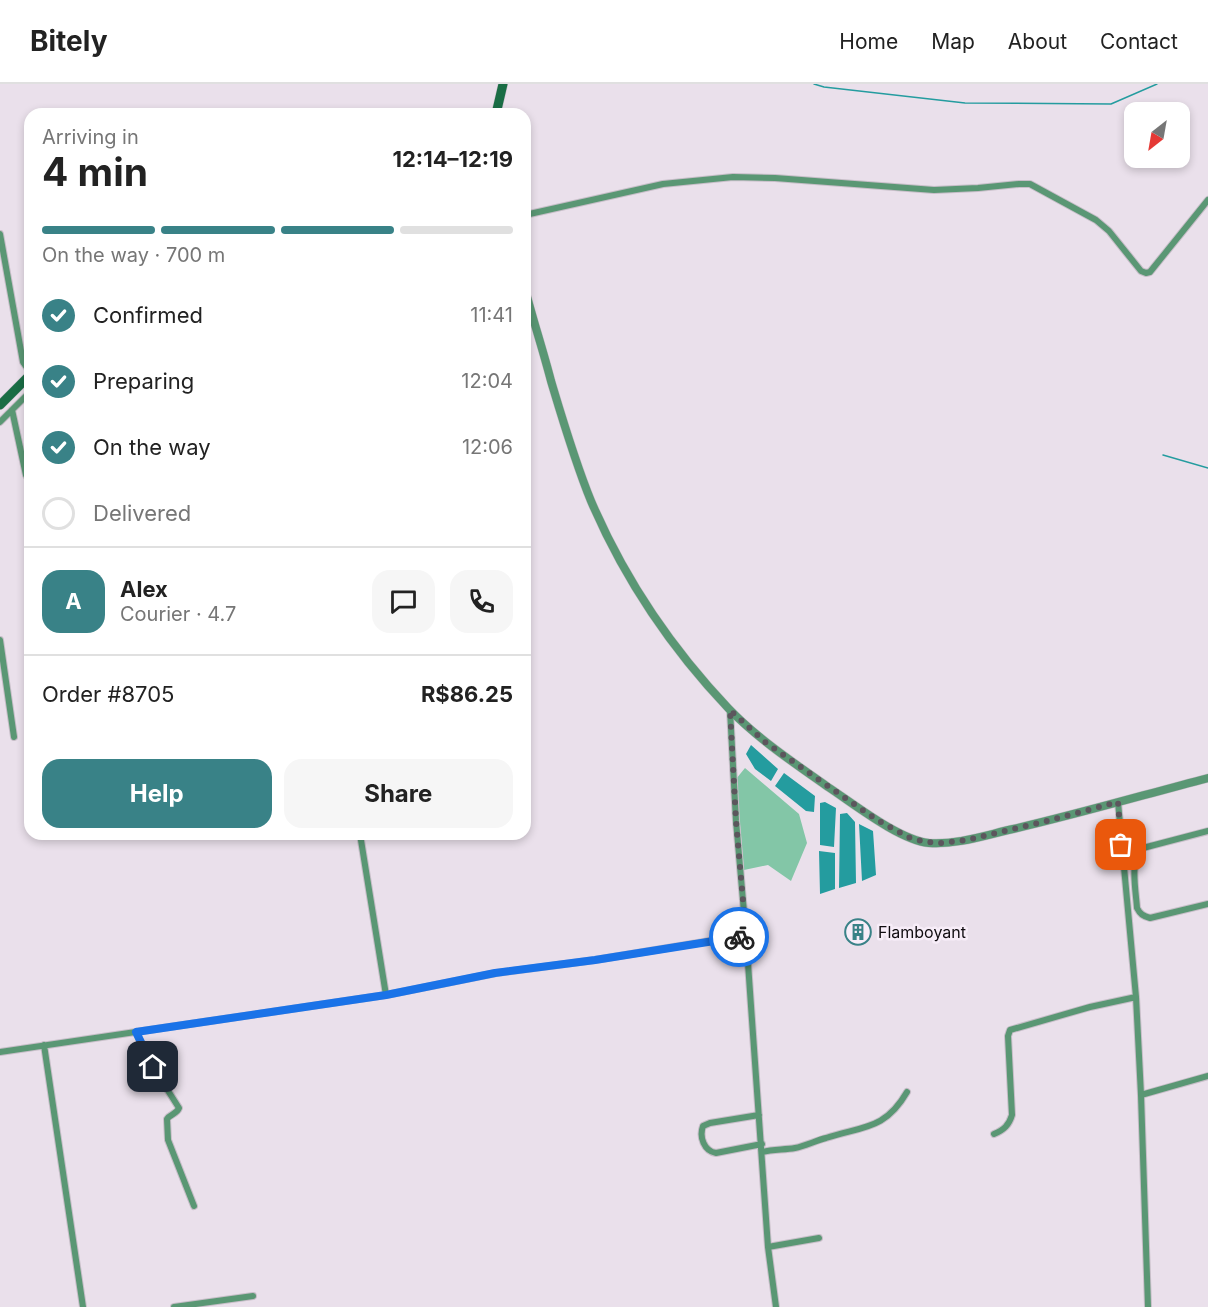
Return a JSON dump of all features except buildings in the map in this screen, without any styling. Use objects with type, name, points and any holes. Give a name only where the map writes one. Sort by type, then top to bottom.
[{"type":"main road","points":[[497,108],[502,84]]},
{"type":"main road","points":[[0,405],[24,380]]},
{"type":"street","points":[[531,214],[663,184],[733,177],[934,190],[1030,184],[1096,220],[1146,273],[1150,272],[1208,200]]},
{"type":"street","points":[[0,234],[24,364]]},
{"type":"street","points":[[531,310],[570,446],[591,500],[613,548],[657,622],[730,710],[765,742],[868,814],[908,837],[925,842],[942,843],[967,840],[1047,821],[1208,778]]},
{"type":"street","points":[[0,422],[24,398]]},
{"type":"street","points":[[12,410],[24,466]]},
{"type":"street","points":[[0,640],[14,737]]},
{"type":"street","points":[[730,710],[736,821],[768,1247],[776,1307]]},
{"type":"street","points":[[1118,802],[1136,997],[1148,1307]]},
{"type":"street","points":[[1208,831],[1143,848],[1137,853],[1135,862],[1137,908],[1140,914],[1149,918],[1208,904]]},
{"type":"street","points":[[361,840],[386,995]]},
{"type":"street","points":[[1125,888],[1136,887]]},
{"type":"street","points":[[0,1052],[386,995],[495,973],[595,960],[746,935]]},
{"type":"street","points":[[994,1134],[1002,1131],[1012,1115],[1008,1036],[1010,1030],[1136,997]]},
{"type":"street","points":[[136,1032],[153,1067],[179,1108],[167,1119],[168,1140],[194,1206]]},
{"type":"street","points":[[44,1045],[83,1307]]},
{"type":"street","points":[[1141,1095],[1208,1076]]},
{"type":"street","points":[[762,1152],[795,1148],[865,1128],[894,1111],[907,1092]]},
{"type":"street","points":[[759,1115],[710,1123],[703,1126],[701,1132],[706,1148],[716,1153],[762,1144]]},
{"type":"street","points":[[768,1247],[819,1238]]},
{"type":"street","points":[[174,1307],[253,1296]]},
{"type":"green space","points":[[745,768],[799,814],[807,843],[791,881],[768,865],[744,870],[736,779]]},
{"type":"water","points":[[751,745],[778,769],[771,781],[755,769],[746,754]]},
{"type":"water","points":[[784,773],[815,796],[814,812],[806,811],[775,786]]},
{"type":"water","points":[[825,802],[836,808],[834,847],[820,845],[820,803]]},
{"type":"water","points":[[847,813],[855,822],[856,883],[839,888],[840,814]]},
{"type":"water","points":[[859,824],[873,831],[876,875],[862,881]]},
{"type":"water","points":[[819,851],[835,853],[835,889],[820,894]]},
{"type":"waterway","points":[[814,84],[965,103],[1111,104],[1157,84]]},
{"type":"waterway","points":[[1163,455],[1208,468]]},
{"type":"way so far","points":[[739,937],[746,935],[736,821],[730,710],[765,742],[807,772],[877,820],[908,837],[934,843],[967,840],[1118,802],[1121,845]]},
{"type":"place","name":"Flamboyant","points":[[858,932]]},
{"type":"route","points":[[153,1067],[136,1032],[386,995],[495,973],[739,937]]}]
